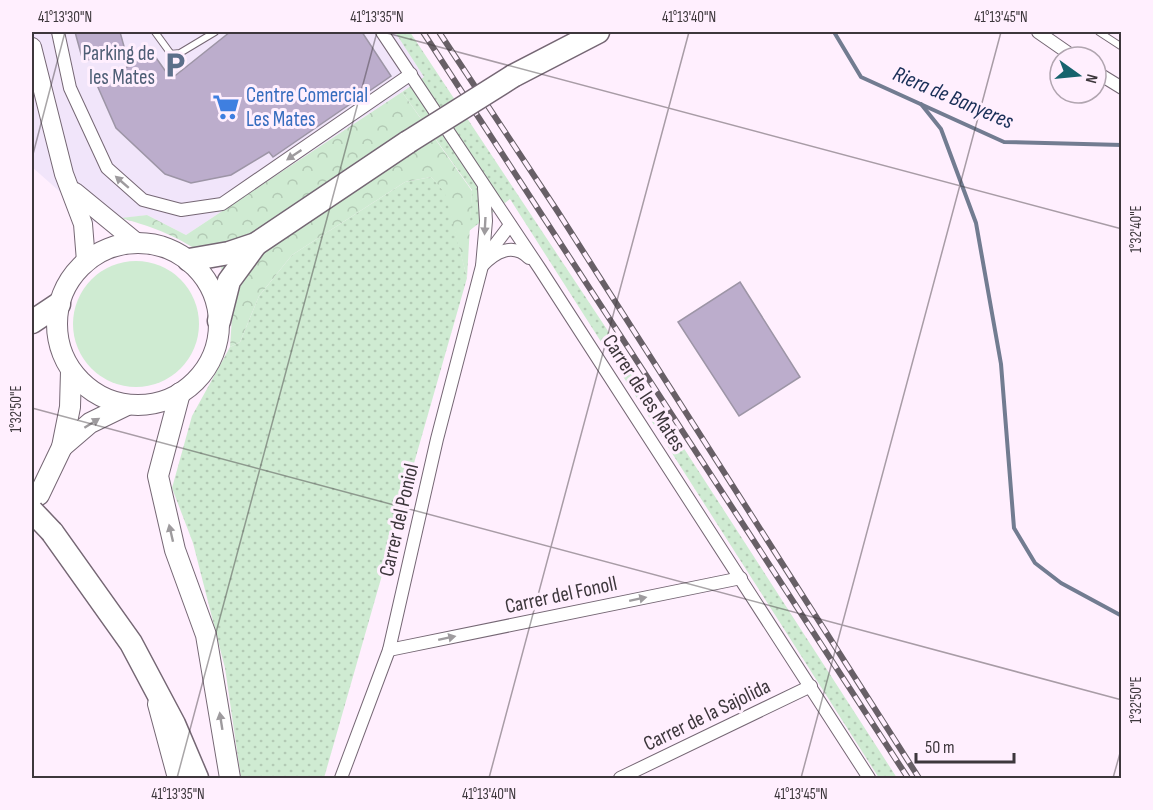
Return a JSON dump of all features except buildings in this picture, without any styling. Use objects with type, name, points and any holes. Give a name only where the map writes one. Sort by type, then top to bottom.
[{"type":"highway","points":[[189,260],[229,253],[256,244],[408,142],[513,76],[598,32]]},
{"type":"highway","points":[[219,321],[230,281],[256,244]]},
{"type":"highway","points":[[32,322],[59,304]]},
{"type":"highway","points":[[35,503],[52,532],[131,643],[152,678],[197,778]]},
{"type":"main road","points":[[35,503],[62,447],[70,407],[71,371],[58,339],[59,304],[72,276],[86,261],[114,246],[136,242],[164,246],[189,260],[210,287],[219,321],[212,357],[199,377],[180,393],[160,402],[127,405],[90,423],[62,447]]},
{"type":"main road","points":[[71,371],[95,394],[127,405]]},
{"type":"main road","points":[[180,393],[158,476],[175,550],[206,636],[230,778]]},
{"type":"main road","points":[[152,678],[178,778]]},
{"type":"street","points":[[58,32],[70,88],[106,168],[143,200],[181,210],[222,204],[411,74]]},
{"type":"street","name":"Carrer de les Mates","points":[[382,32],[540,269],[869,778]]},
{"type":"street","points":[[1038,32],[1057,45]]},
{"type":"street","points":[[32,47],[34,72],[64,174],[83,224],[86,261]]},
{"type":"street","points":[[1108,79],[1122,88]]},
{"type":"street","name":"Carrer del Poniol","points":[[341,778],[389,650],[437,439],[482,266],[486,221],[484,187]]},
{"type":"street","points":[[71,189],[95,211],[136,242]]},
{"type":"street","name":"Carrer del Poniol","points":[[482,266],[510,225]]},
{"type":"street","points":[[482,266],[497,251],[514,250],[526,255],[540,269]]},
{"type":"street","name":"Carrer del Fonoll","points":[[389,650],[741,578]]},
{"type":"street","name":"Carrer de la Sajolida","points":[[620,778],[811,686]]},
{"type":"lane","points":[[156,32],[171,54],[180,53],[215,32]]},
{"type":"lane","points":[[1099,32],[1122,47]]},
{"type":"shaded area","points":[[32,32],[395,32],[424,77],[186,235],[147,215],[94,222],[32,167]]},
{"type":"green space","points":[[395,32],[410,32],[608,331],[897,778],[879,778],[510,199],[469,231],[472,190],[402,92],[424,77]]},
{"type":"green space","points":[[402,92],[472,191],[467,278],[445,193],[431,177],[405,182],[292,255],[259,296],[240,342],[230,347],[232,317],[221,267],[174,237],[121,218],[147,215],[186,235]]},
{"type":"green space","points":[[431,177],[446,193],[467,278],[324,778],[241,778],[225,668],[193,543],[172,488],[192,416],[230,347],[240,342],[259,296],[292,255],[405,182]]},
{"type":"green space","points":[[136,261],[160,266],[181,279],[194,300],[199,324],[194,348],[181,369],[160,382],[136,387],[112,382],[91,369],[78,348],[73,324],[78,300],[91,279],[112,266]]},
{"type":"waterway","name":"Riera de Banyeres","points":[[834,32],[861,77],[1004,142],[1122,145]]},
{"type":"waterway","points":[[921,104],[941,129],[976,223],[1001,364],[1014,528],[1035,563],[1061,583],[1122,616]]},
{"type":"railway","points":[[423,32],[908,778]]},
{"type":"railway","points":[[439,32],[558,212],[919,778]]},
{"type":"place","name":"Parking de les Mates","points":[[175,65]]},
{"type":"place","name":"Centre Comercial Les Mates","points":[[226,107]]}]
